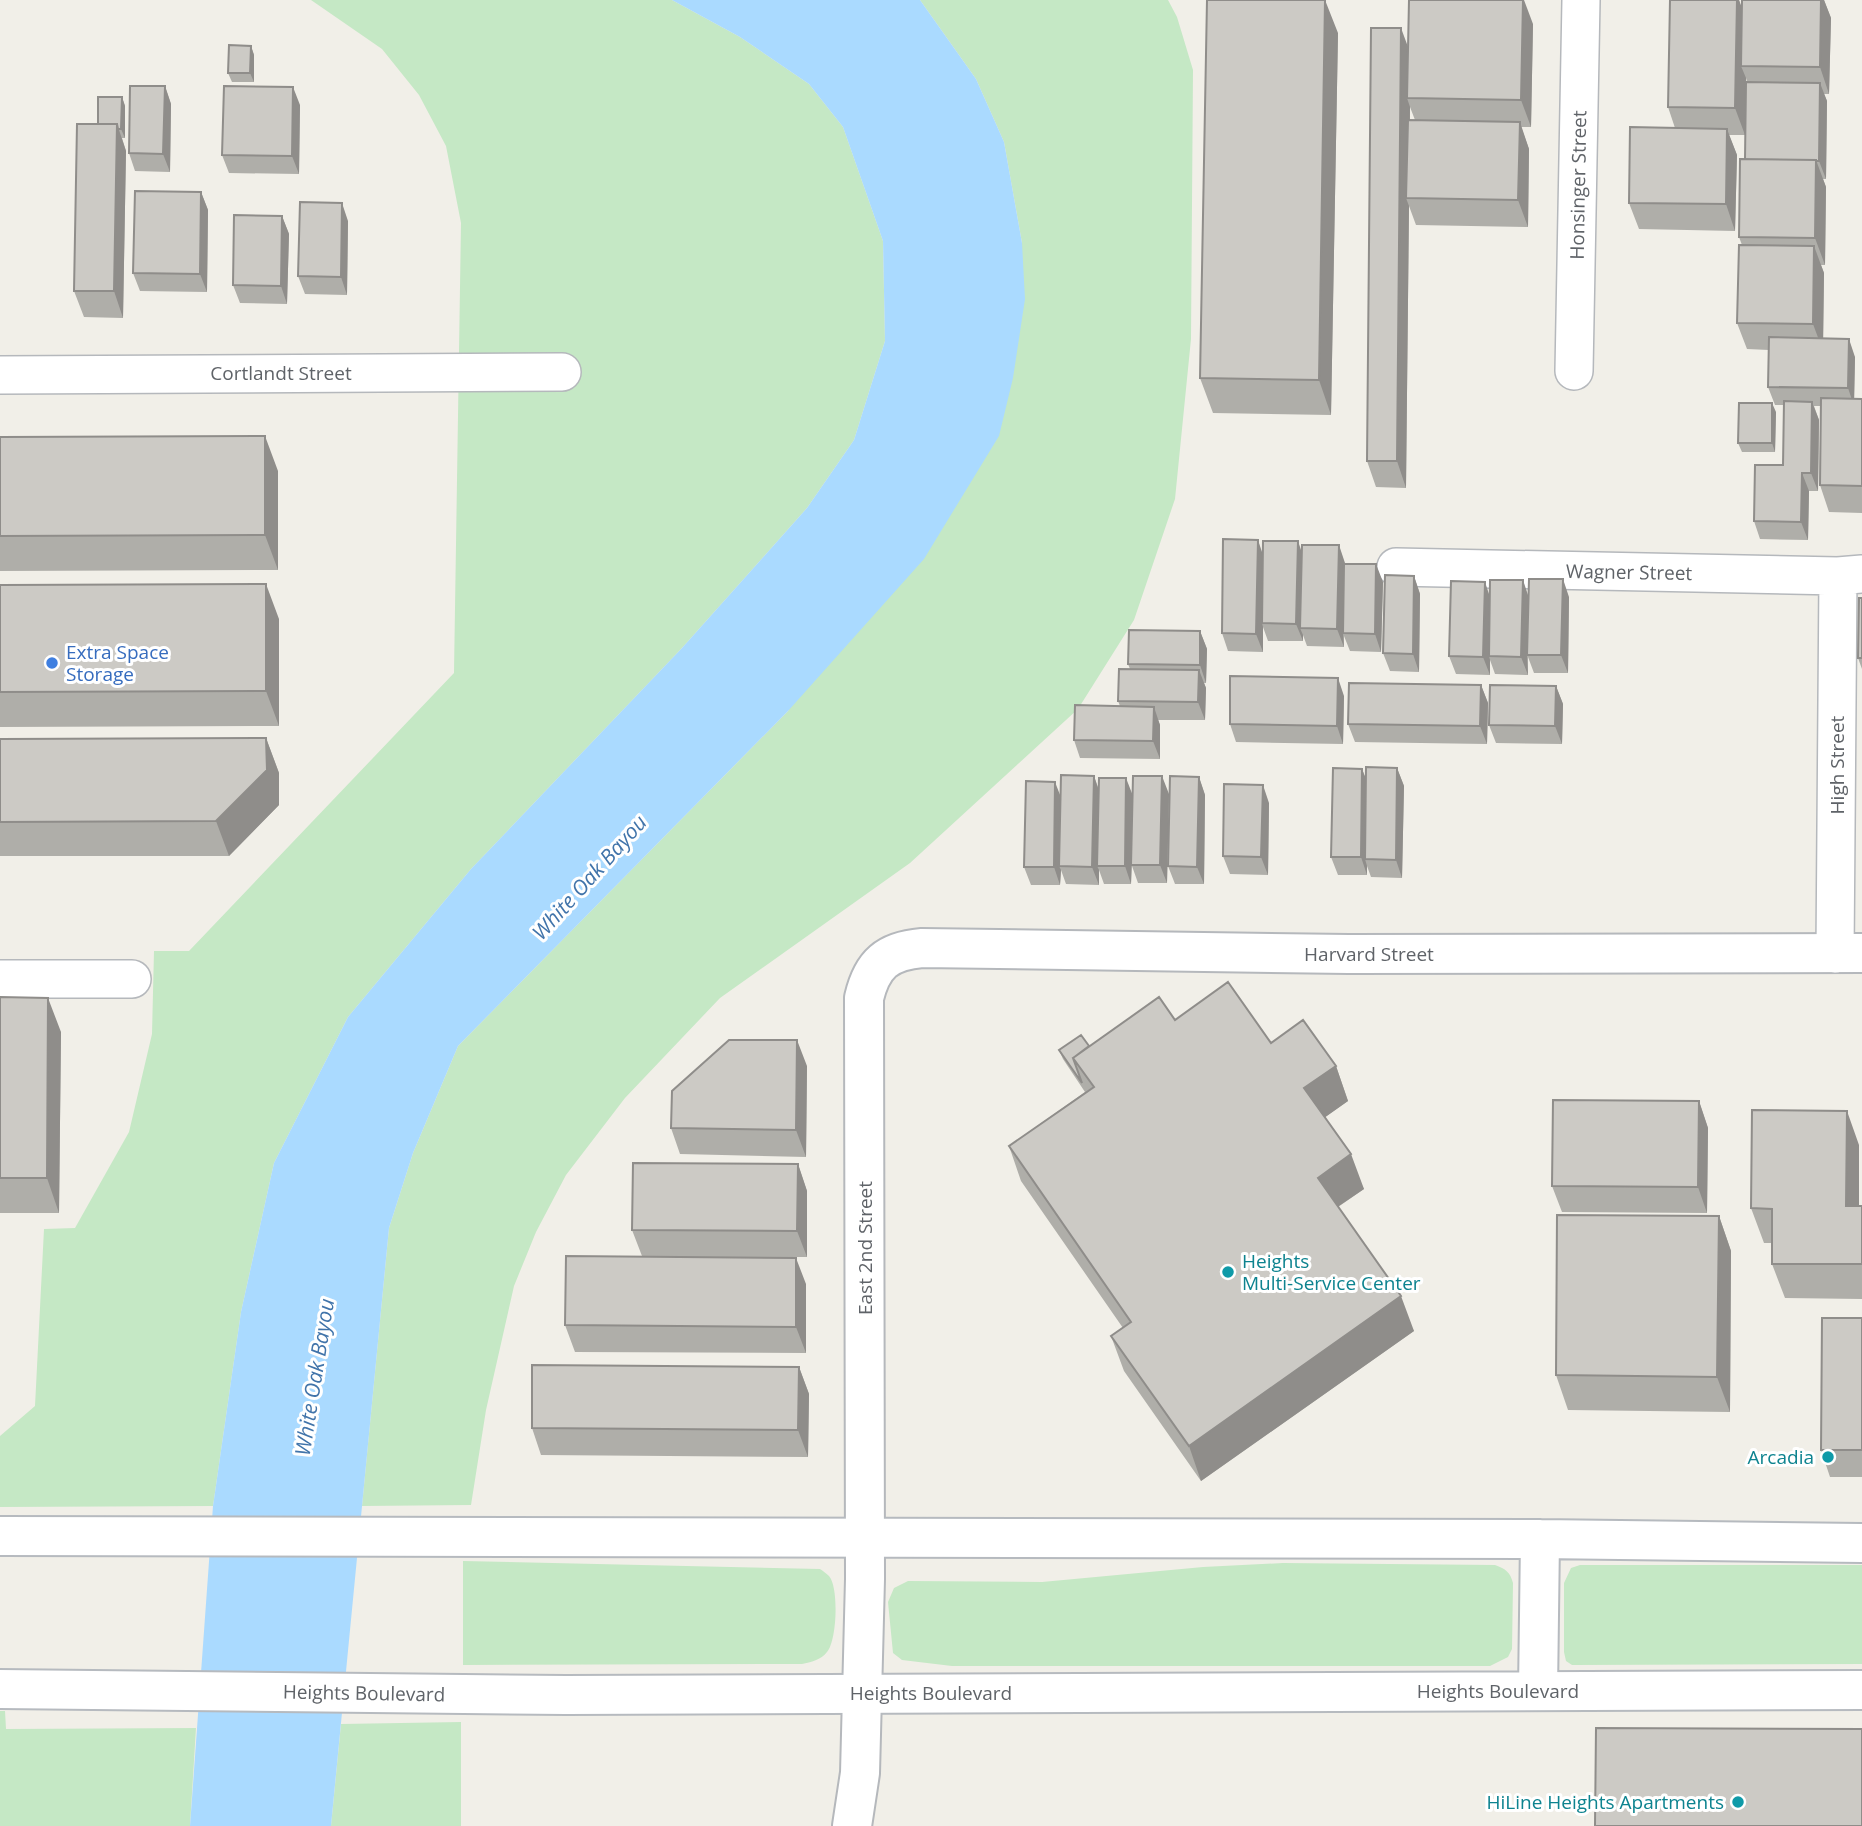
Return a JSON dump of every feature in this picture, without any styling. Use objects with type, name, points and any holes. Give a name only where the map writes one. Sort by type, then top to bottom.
[{"type":"main road","name":"Harvard Street","points":[[881,964],[897,950],[922,948],[1349,954],[1849,953]]},
{"type":"main road","name":"East 2nd Street","points":[[852,1826],[860,1773],[865,1538],[864,998],[870,974],[881,964]]},
{"type":"main road","points":[[9,1536],[468,1539],[1540,1539],[1862,1543]]},
{"type":"main road","points":[[1538,1691],[1540,1539]]},
{"type":"main road","name":"Heights Boulevard","points":[[9,1689],[463,1694],[1862,1690]]},
{"type":"street","name":"Honsinger Street","points":[[1574,371],[1581,0]]},
{"type":"street","name":"Cortlandt Street","points":[[0,375],[562,372]]},
{"type":"street","name":"Wagner Street","points":[[1396,567],[1850,575]]},
{"type":"street","name":"High Street","points":[[1849,953],[1850,575]]},
{"type":"street","points":[[0,979],[132,979]]},
{"type":"green space","points":[[311,0],[672,0],[740,37],[809,84],[843,127],[883,241],[885,341],[854,440],[807,508],[682,648],[471,869],[348,1017],[274,1163],[241,1312],[213,1506],[0,1507],[0,1436],[35,1406],[44,1229],[75,1228],[129,1132],[152,1034],[154,951],[189,951],[454,673],[461,223],[446,146],[419,95],[382,49]]},
{"type":"green space","points":[[920,0],[1168,0],[1177,17],[1193,70],[1191,339],[1175,499],[1134,620],[1078,709],[910,863],[720,998],[625,1098],[566,1175],[536,1232],[514,1286],[486,1410],[471,1505],[362,1506],[389,1228],[413,1153],[458,1046],[788,711],[1022,243],[1004,142],[976,79]]},
{"type":"green space","points":[[463,1561],[820,1569],[829,1576],[834,1591],[836,1614],[833,1637],[825,1655],[802,1664],[463,1665]]},
{"type":"green space","points":[[1283,1563],[1495,1565],[1507,1571],[1513,1583],[1512,1649],[1508,1657],[1490,1666],[952,1666],[902,1660],[893,1653],[888,1602],[894,1588],[908,1581],[1042,1582],[1203,1567]]},
{"type":"green space","points":[[1580,1565],[1862,1565],[1862,1664],[1572,1665],[1566,1661],[1564,1652],[1564,1583],[1571,1568]]},
{"type":"green space","points":[[0,1711],[5,1711],[6,1729],[196,1728],[190,1826],[0,1826]]},
{"type":"green space","points":[[461,1722],[461,1826],[331,1826],[341,1724]]},
{"type":"water","name":"White Oak Bayou","points":[[672,0],[920,0],[976,79],[1004,142],[1022,243],[1025,299],[1013,378],[999,436],[924,559],[788,711],[458,1046],[413,1153],[389,1228],[331,1826],[190,1826],[213,1506],[241,1312],[274,1163],[348,1017],[471,869],[682,648],[807,508],[854,440],[885,341],[883,241],[843,127],[809,84],[740,37]]},
{"type":"building","points":[[1207,0],[1325,0],[1319,380],[1200,378]]},
{"type":"building","points":[[1409,0],[1523,0],[1521,100],[1407,98]]},
{"type":"building","points":[[1670,0],[1737,0],[1735,108],[1668,107]]},
{"type":"building","points":[[1742,0],[1821,0],[1820,67],[1741,66]]},
{"type":"building","points":[[1371,28],[1401,28],[1397,461],[1367,461]]},
{"type":"building","points":[[229,45],[251,46],[250,73],[228,73]]},
{"type":"building","points":[[1746,82],[1820,83],[1819,161],[1745,159]]},
{"type":"building","points":[[130,86],[165,86],[163,154],[129,153]]},
{"type":"building","points":[[224,86],[293,87],[292,156],[222,155]]},
{"type":"building","points":[[98,97],[122,97],[121,129],[118,129],[117,124],[98,124]]},
{"type":"building","points":[[1408,120],[1520,122],[1518,200],[1406,198]]},
{"type":"building","points":[[77,124],[117,124],[114,291],[74,291]]},
{"type":"building","points":[[1630,127],[1727,129],[1726,204],[1629,203]]},
{"type":"building","points":[[1740,159],[1816,160],[1815,238],[1739,237]]},
{"type":"building","points":[[135,191],[201,192],[200,274],[133,273]]},
{"type":"building","points":[[300,202],[342,203],[341,277],[298,276]]},
{"type":"building","points":[[234,215],[282,216],[281,286],[233,285]]},
{"type":"building","points":[[1739,245],[1814,246],[1813,324],[1737,323]]},
{"type":"building","points":[[1769,337],[1849,339],[1848,388],[1768,387]]},
{"type":"building","points":[[1821,398],[1862,399],[1862,486],[1820,485]]},
{"type":"building","points":[[1784,401],[1812,402],[1811,473],[1802,473],[1801,522],[1754,521],[1755,465],[1783,465]]},
{"type":"building","points":[[1739,403],[1772,403],[1772,443],[1738,443]]},
{"type":"building","points":[[265,436],[265,535],[0,536],[0,437]]},
{"type":"building","points":[[1223,539],[1258,540],[1256,634],[1222,633]]},
{"type":"building","points":[[1263,541],[1298,541],[1296,624],[1262,623]]},
{"type":"building","points":[[1302,545],[1339,545],[1337,629],[1300,628]]},
{"type":"building","points":[[1344,564],[1376,564],[1375,634],[1343,633]]},
{"type":"building","points":[[1385,575],[1414,576],[1413,654],[1383,653]]},
{"type":"building","points":[[1529,579],[1563,579],[1561,655],[1527,655]]},
{"type":"building","points":[[1490,580],[1523,580],[1521,657],[1489,656]]},
{"type":"building","points":[[1451,581],[1485,582],[1483,657],[1449,656]]},
{"type":"building","points":[[266,584],[266,691],[0,692],[0,585]]},
{"type":"building","points":[[1859,598],[1862,598],[1862,658],[1858,658]]},
{"type":"building","points":[[1129,630],[1200,631],[1200,665],[1128,664]]},
{"type":"building","points":[[1119,669],[1199,670],[1198,702],[1118,701]]},
{"type":"building","points":[[1230,676],[1338,678],[1337,726],[1230,724]]},
{"type":"building","points":[[1349,683],[1481,685],[1480,726],[1348,724]]},
{"type":"building","points":[[1490,685],[1556,686],[1555,726],[1489,725]]},
{"type":"building","points":[[1075,705],[1154,707],[1153,741],[1074,740]]},
{"type":"building","points":[[266,738],[267,770],[216,821],[0,822],[0,739]]},
{"type":"building","points":[[1366,767],[1397,768],[1396,860],[1365,859]]},
{"type":"building","points":[[1333,768],[1362,769],[1361,857],[1331,857]]},
{"type":"building","points":[[1061,775],[1094,776],[1092,867],[1059,866]]},
{"type":"building","points":[[1133,776],[1162,776],[1160,865],[1131,865]]},
{"type":"building","points":[[1170,776],[1199,777],[1197,867],[1168,866]]},
{"type":"building","points":[[1099,778],[1126,778],[1125,866],[1097,866]]},
{"type":"building","points":[[1026,781],[1055,782],[1054,867],[1024,867]]},
{"type":"building","points":[[1224,784],[1263,785],[1261,857],[1223,856]]},
{"type":"building","name":"Heights Multi-Service Center","points":[[1228,982],[1271,1043],[1303,1020],[1336,1066],[1304,1088],[1351,1154],[1318,1178],[1401,1296],[1189,1446],[1111,1336],[1131,1322],[1009,1146],[1094,1087],[1073,1058],[1159,997],[1175,1020]]},
{"type":"building","points":[[0,997],[48,998],[47,1178],[0,1178]]},
{"type":"building","points":[[1081,1035],[1089,1046],[1073,1058],[1082,1083],[1059,1050]]},
{"type":"building","points":[[729,1040],[797,1040],[796,1130],[671,1128],[672,1091]]},
{"type":"building","points":[[1553,1100],[1699,1101],[1698,1187],[1552,1186]]},
{"type":"building","points":[[1752,1110],[1847,1111],[1846,1206],[1862,1206],[1862,1264],[1772,1264],[1772,1209],[1751,1208]]},
{"type":"building","points":[[633,1163],[798,1164],[797,1231],[632,1230]]},
{"type":"building","points":[[1557,1215],[1719,1216],[1717,1377],[1556,1375]]},
{"type":"building","points":[[566,1256],[796,1258],[796,1327],[565,1325]]},
{"type":"building","points":[[1822,1318],[1862,1318],[1862,1450],[1821,1450]]},
{"type":"building","points":[[532,1365],[799,1367],[798,1430],[532,1428]]},
{"type":"building","points":[[1596,1728],[1862,1729],[1862,1826],[1595,1826]]},
{"type":"place","name":"Extra Space Storage","points":[[52,663]]},
{"type":"place","name":"Heights Multi-Service Center","points":[[1228,1272]]},
{"type":"place","name":"Arcadia","points":[[1828,1457]]},
{"type":"place","name":"HiLine Heights Apartments","points":[[1738,1802]]}]
